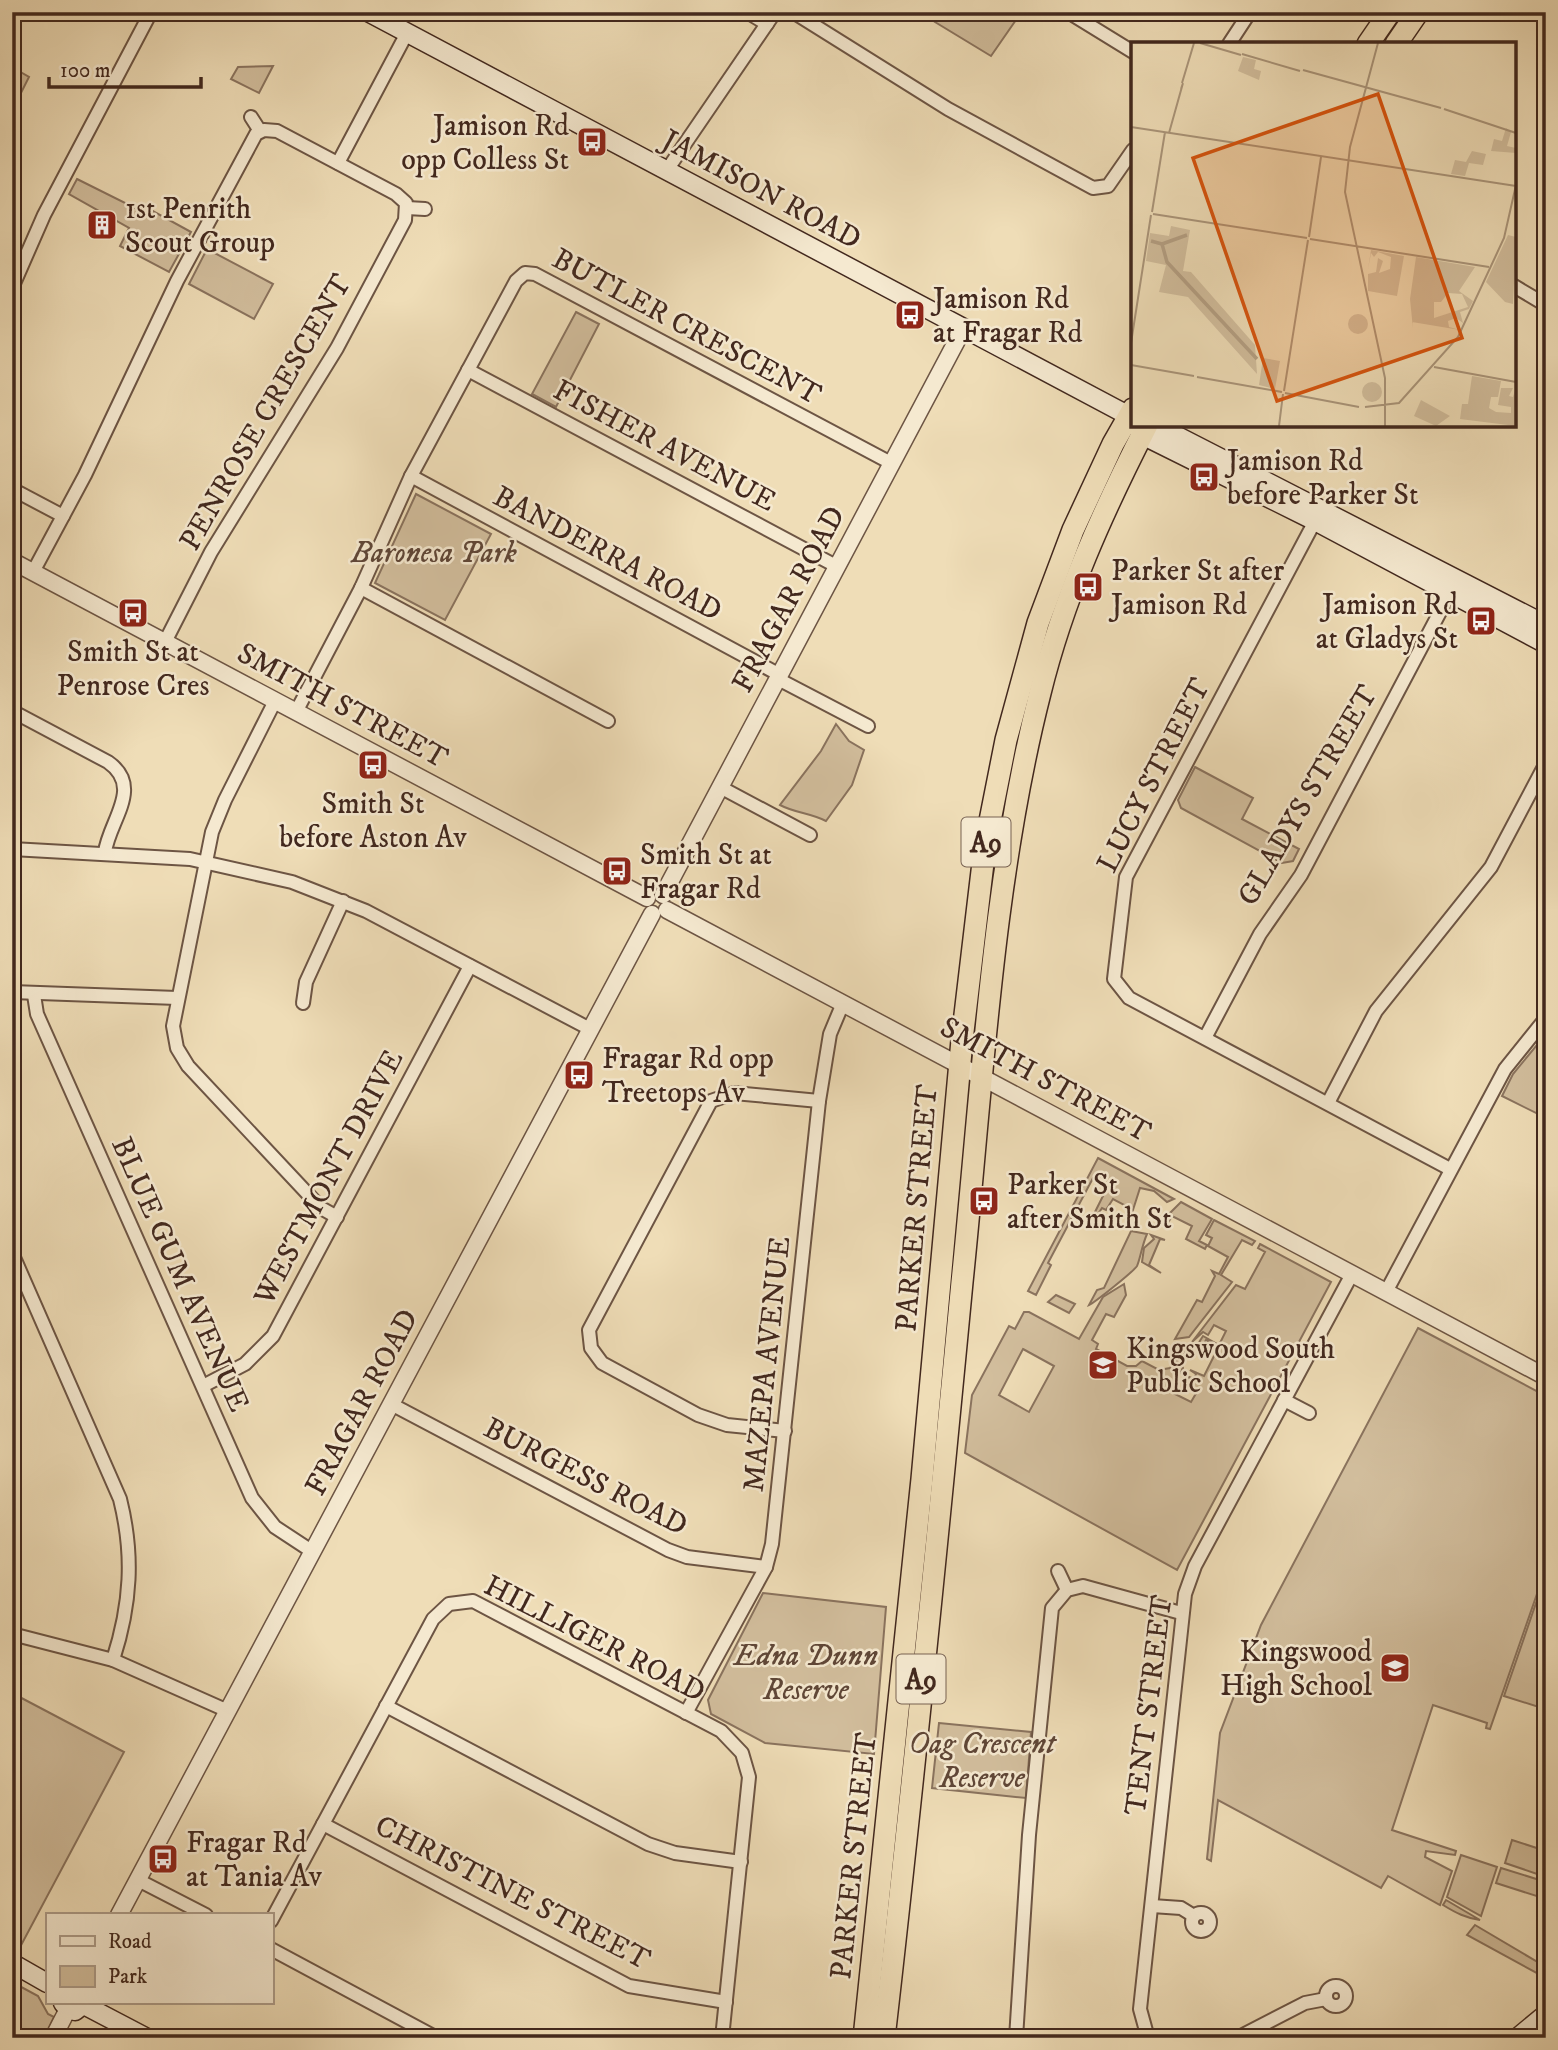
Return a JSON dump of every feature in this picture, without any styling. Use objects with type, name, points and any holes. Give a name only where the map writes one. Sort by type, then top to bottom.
[{"type":"highway","points":[[1369,42],[1390,12]]},
{"type":"highway","points":[[1397,42],[1418,12]]},
{"type":"highway","name":"PARKER STREET","points":[[864,2038],[922,1479],[959,1066],[985,846],[1018,689],[1058,567],[1135,427]]},
{"type":"highway","name":"PARKER STREET","points":[[884,2038],[982,1080],[1013,828],[1040,691],[1074,586],[1136,427]]},
{"type":"main road","name":"JAMISON ROAD","points":[[368,12],[1131,418]]},
{"type":"main road","name":"JAMISON ROAD","points":[[1148,427],[1454,586],[1546,625]]},
{"type":"main road","name":"JAMISON ROAD","points":[[1454,586],[1546,644]]},
{"type":"main road","points":[[12,1964],[46,1982]]},
{"type":"main road","points":[[75,2005],[147,2038]]},
{"type":"main road","points":[[1517,2038],[1546,2014]]},
{"type":"street","points":[[12,288],[16,269],[151,12]]},
{"type":"street","points":[[747,12],[766,24]]},
{"type":"street","points":[[667,170],[775,12]]},
{"type":"street","points":[[793,12],[948,109],[1093,188],[1108,186],[1131,153]]},
{"type":"street","points":[[1068,12],[1131,51]]},
{"type":"street","points":[[1230,42],[1250,12]]},
{"type":"street","points":[[338,163],[407,33]]},
{"type":"street","points":[[251,117],[260,131]]},
{"type":"street","points":[[33,572],[85,475],[177,281],[253,139],[260,131],[277,131],[396,194],[407,208],[425,209]]},
{"type":"street","name":"PENROSE CRESCENT","points":[[165,642],[211,552],[337,348],[405,220],[407,208]]},
{"type":"street","name":"BUTLER CRESCENT","points":[[296,712],[361,588],[411,477],[516,281],[525,273],[532,273],[891,463]]},
{"type":"street","points":[[1516,287],[1546,305]]},
{"type":"street","name":"FRAGAR ROAD","points":[[120,1913],[964,329]]},
{"type":"street","name":"FISHER AVENUE","points":[[468,370],[836,566]]},
{"type":"street","name":"BANDERRA ROAD","points":[[411,477],[868,726]]},
{"type":"street","points":[[12,489],[63,516]]},
{"type":"street","name":"LUCY STREET","points":[[1317,515],[1124,885],[1113,971],[1115,983],[1129,998],[1450,1169]]},
{"type":"street","name":"SMITH STREET","points":[[12,561],[843,1003],[982,1080],[1546,1377]]},
{"type":"street","name":"GLADYS STREET","points":[[1205,1038],[1260,934],[1301,875],[1454,586]]},
{"type":"street","points":[[361,588],[608,721]]},
{"type":"street","points":[[275,701],[221,808],[205,862],[173,1026],[184,1060],[321,1209],[337,1217]]},
{"type":"street","points":[[12,710],[108,762],[121,774],[125,799],[109,831],[105,852]]},
{"type":"street","points":[[1328,1103],[1376,1011],[1491,867],[1546,763]]},
{"type":"street","points":[[720,787],[810,835]]},
{"type":"street","points":[[12,849],[105,852],[205,862],[277,878],[343,901],[590,1029]]},
{"type":"street","points":[[303,1003],[306,982],[343,901]]},
{"type":"street","name":"WESTMONT DRIVE","points":[[203,1386],[245,1364],[267,1343],[470,966]]},
{"type":"street","points":[[12,992],[34,995],[177,998]]},
{"type":"street","name":"BLUE GUM AVENUE","points":[[34,995],[37,1014],[256,1506],[282,1532],[313,1552]]},
{"type":"street","name":"MAZEPA AVENUE","points":[[686,1713],[766,1567],[776,1525],[819,1101],[830,1034],[843,1003]]},
{"type":"street","points":[[1385,1292],[1505,1069],[1546,1018]]},
{"type":"street","points":[[785,1431],[727,1425],[698,1415],[602,1363],[591,1348],[589,1330],[711,1101],[734,1093],[819,1101]]},
{"type":"street","points":[[12,1254],[113,1479],[128,1528],[130,1593],[113,1660]]},
{"type":"street","name":"TENT STREET","points":[[1148,2038],[1140,2009],[1181,1613],[1195,1566],[1352,1274]]},
{"type":"street","points":[[1284,1400],[1309,1413]]},
{"type":"street","name":"BURGESS ROAD","points":[[391,1404],[668,1550],[687,1557],[766,1567]]},
{"type":"street","points":[[1058,1571],[1067,1590]]},
{"type":"street","points":[[1016,2038],[1049,1625],[1054,1604],[1067,1590],[1092,1586],[1181,1613]]},
{"type":"street","name":"HILLIGER ROAD","points":[[273,1917],[438,1612],[453,1602],[467,1600],[481,1604],[730,1738],[746,1761],[749,1777],[722,2038]]},
{"type":"street","points":[[12,1634],[113,1660],[228,1711]]},
{"type":"street","points":[[386,1706],[648,1844],[675,1853],[741,1862]]},
{"type":"street","name":"CHRISTINE STREET","points":[[323,1824],[629,1986],[726,2002]]},
{"type":"street","points":[[138,1880],[202,1913]]},
{"type":"street","points":[[1152,1906],[1181,1908],[1194,1916]]},
{"type":"street","points":[[273,1950],[438,2038]]},
{"type":"street","points":[[1237,2038],[1312,2000],[1326,1999]]},
{"type":"street","points":[[53,2038],[75,2005]]},
{"type":"green space","points":[[942,12],[1011,12],[1018,17],[991,56],[935,22]]},
{"type":"green space","points":[[273,66],[259,93],[231,79],[238,67]]},
{"type":"green space","points":[[17,70],[29,77],[18,99],[12,96],[12,80]]},
{"type":"green space","points":[[77,179],[139,210],[142,205],[191,232],[169,272],[120,246],[129,228],[69,194]]},
{"type":"green space","points":[[207,249],[273,284],[254,319],[189,284]]},
{"type":"green space","points":[[576,312],[599,324],[556,407],[532,394]]},
{"type":"green space","name":"Baronesa Park","points":[[416,494],[491,534],[445,620],[375,583]]},
{"type":"green space","points":[[836,724],[849,741],[864,750],[852,785],[826,821],[780,805],[821,751]]},
{"type":"green space","points":[[1195,767],[1253,798],[1242,819],[1299,849],[1293,861],[1282,863],[1181,808],[1178,800]]},
{"type":"green space","points":[[1546,1034],[1546,1118],[1502,1096],[1513,1074]]},
{"type":"green space","points":[[1098,1158],[1174,1199],[1167,1202],[1154,1191],[1140,1188],[1132,1213],[1132,1209],[1113,1199],[1106,1210],[1102,1208],[1098,1214],[1095,1212],[1108,1186],[1093,1178],[1048,1263],[1051,1265],[1036,1295],[1028,1291]]},
{"type":"green space","points":[[1181,1202],[1212,1219],[1199,1241],[1207,1245],[1205,1249],[1186,1239],[1192,1226],[1172,1216],[1169,1221],[1165,1218]]},
{"type":"green space","points":[[1214,1220],[1255,1241],[1252,1245],[1242,1240],[1221,1275],[1232,1282],[1189,1337],[1175,1339],[1197,1300],[1202,1302],[1215,1276],[1212,1271],[1219,1274],[1228,1257],[1208,1246],[1212,1238],[1206,1235]]},
{"type":"green space","points":[[1131,1231],[1147,1234],[1137,1266],[1089,1305],[1097,1290],[1104,1288]]},
{"type":"green space","points":[[1151,1235],[1165,1240],[1160,1239],[1149,1265],[1161,1273],[1142,1262],[1144,1248],[1154,1239]]},
{"type":"green space","points":[[1260,1244],[1331,1282],[1177,1570],[965,1453],[972,1395],[1009,1326],[1015,1329],[1024,1312],[1029,1312],[1079,1339],[1103,1297],[1124,1284],[1126,1295],[1114,1317],[1106,1314],[1092,1340],[1098,1344],[1096,1349],[1127,1366],[1136,1366],[1142,1361],[1159,1370],[1170,1368],[1191,1344],[1181,1363],[1183,1368],[1169,1391],[1191,1402],[1198,1390],[1188,1384],[1189,1377],[1194,1379],[1196,1374],[1190,1370],[1204,1376],[1219,1346],[1206,1340],[1201,1349],[1196,1347],[1203,1336],[1219,1345],[1226,1331],[1214,1325],[1208,1335],[1203,1332],[1192,1342],[1236,1285],[1245,1289],[1265,1252],[1258,1248]],"holes":[[[1023,1349],[1054,1366],[1029,1412],[999,1395]]]},
{"type":"green space","points":[[1056,1295],[1075,1304],[1069,1313],[1048,1302]]},
{"type":"green space","name":"Kingswood High School","points":[[1418,1328],[1546,1396],[1546,1568],[1490,1729],[1486,1728],[1487,1723],[1433,1705],[1392,1830],[1456,1851],[1455,1855],[1426,1851],[1425,1857],[1452,1871],[1440,1905],[1388,1876],[1381,1888],[1218,1800],[1211,1861],[1207,1859],[1220,1733],[1261,1625]]},
{"type":"green space","points":[[1546,1574],[1546,1708],[1542,1708],[1504,1696]]},
{"type":"green space","name":"Edna Dunn Reserve","points":[[763,1593],[886,1607],[874,1754],[765,1743],[711,1714],[708,1700]]},
{"type":"green space","points":[[12,1693],[124,1752],[18,1951],[12,1948]]},
{"type":"green space","name":"Oag Crescent Reserve","points":[[939,1723],[1031,1732],[1026,1798],[932,1788]]},
{"type":"green space","points":[[1512,1840],[1546,1851],[1546,1877],[1505,1863]]},
{"type":"green space","points":[[1461,1855],[1497,1867],[1481,1916],[1447,1897]]},
{"type":"green space","points":[[1501,1868],[1546,1882],[1546,1899],[1496,1883]]},
{"type":"green space","points":[[1446,1900],[1480,1920],[1448,1908],[1443,1905]]},
{"type":"green space","points":[[1475,1925],[1546,1967],[1546,1978],[1467,1935]]},
{"type":"green space","points":[[12,1982],[38,1996],[48,2014],[54,2017],[44,2038],[12,2038]]},
{"type":"place","name":"Jamison Rd opp Colless St","points":[[592,142]]},
{"type":"place","name":"1st Penrith Scout Group","points":[[102,225]]},
{"type":"place","name":"Jamison Rd at Fragar Rd","points":[[910,315]]},
{"type":"place","name":"Jamison Rd before Parker St","points":[[1204,477]]},
{"type":"place","name":"Parker St after Jamison Rd","points":[[1088,587]]},
{"type":"place","name":"Smith St at Penrose Cres","points":[[133,613]]},
{"type":"place","name":"Jamison Rd at Gladys St","points":[[1481,621]]},
{"type":"place","name":"Smith St before Aston Av","points":[[373,765]]},
{"type":"place","name":"Smith St at Fragar Rd","points":[[617,871]]},
{"type":"place","name":"Fragar Rd opp Treetops Av","points":[[579,1075]]},
{"type":"place","name":"Parker St after Smith St","points":[[984,1201]]},
{"type":"place","name":"Kingswood South Public School","points":[[1103,1365]]},
{"type":"place","name":"Kingswood High School","points":[[1395,1668]]},
{"type":"place","name":"Fragar Rd at Tania Av","points":[[163,1859]]}]
